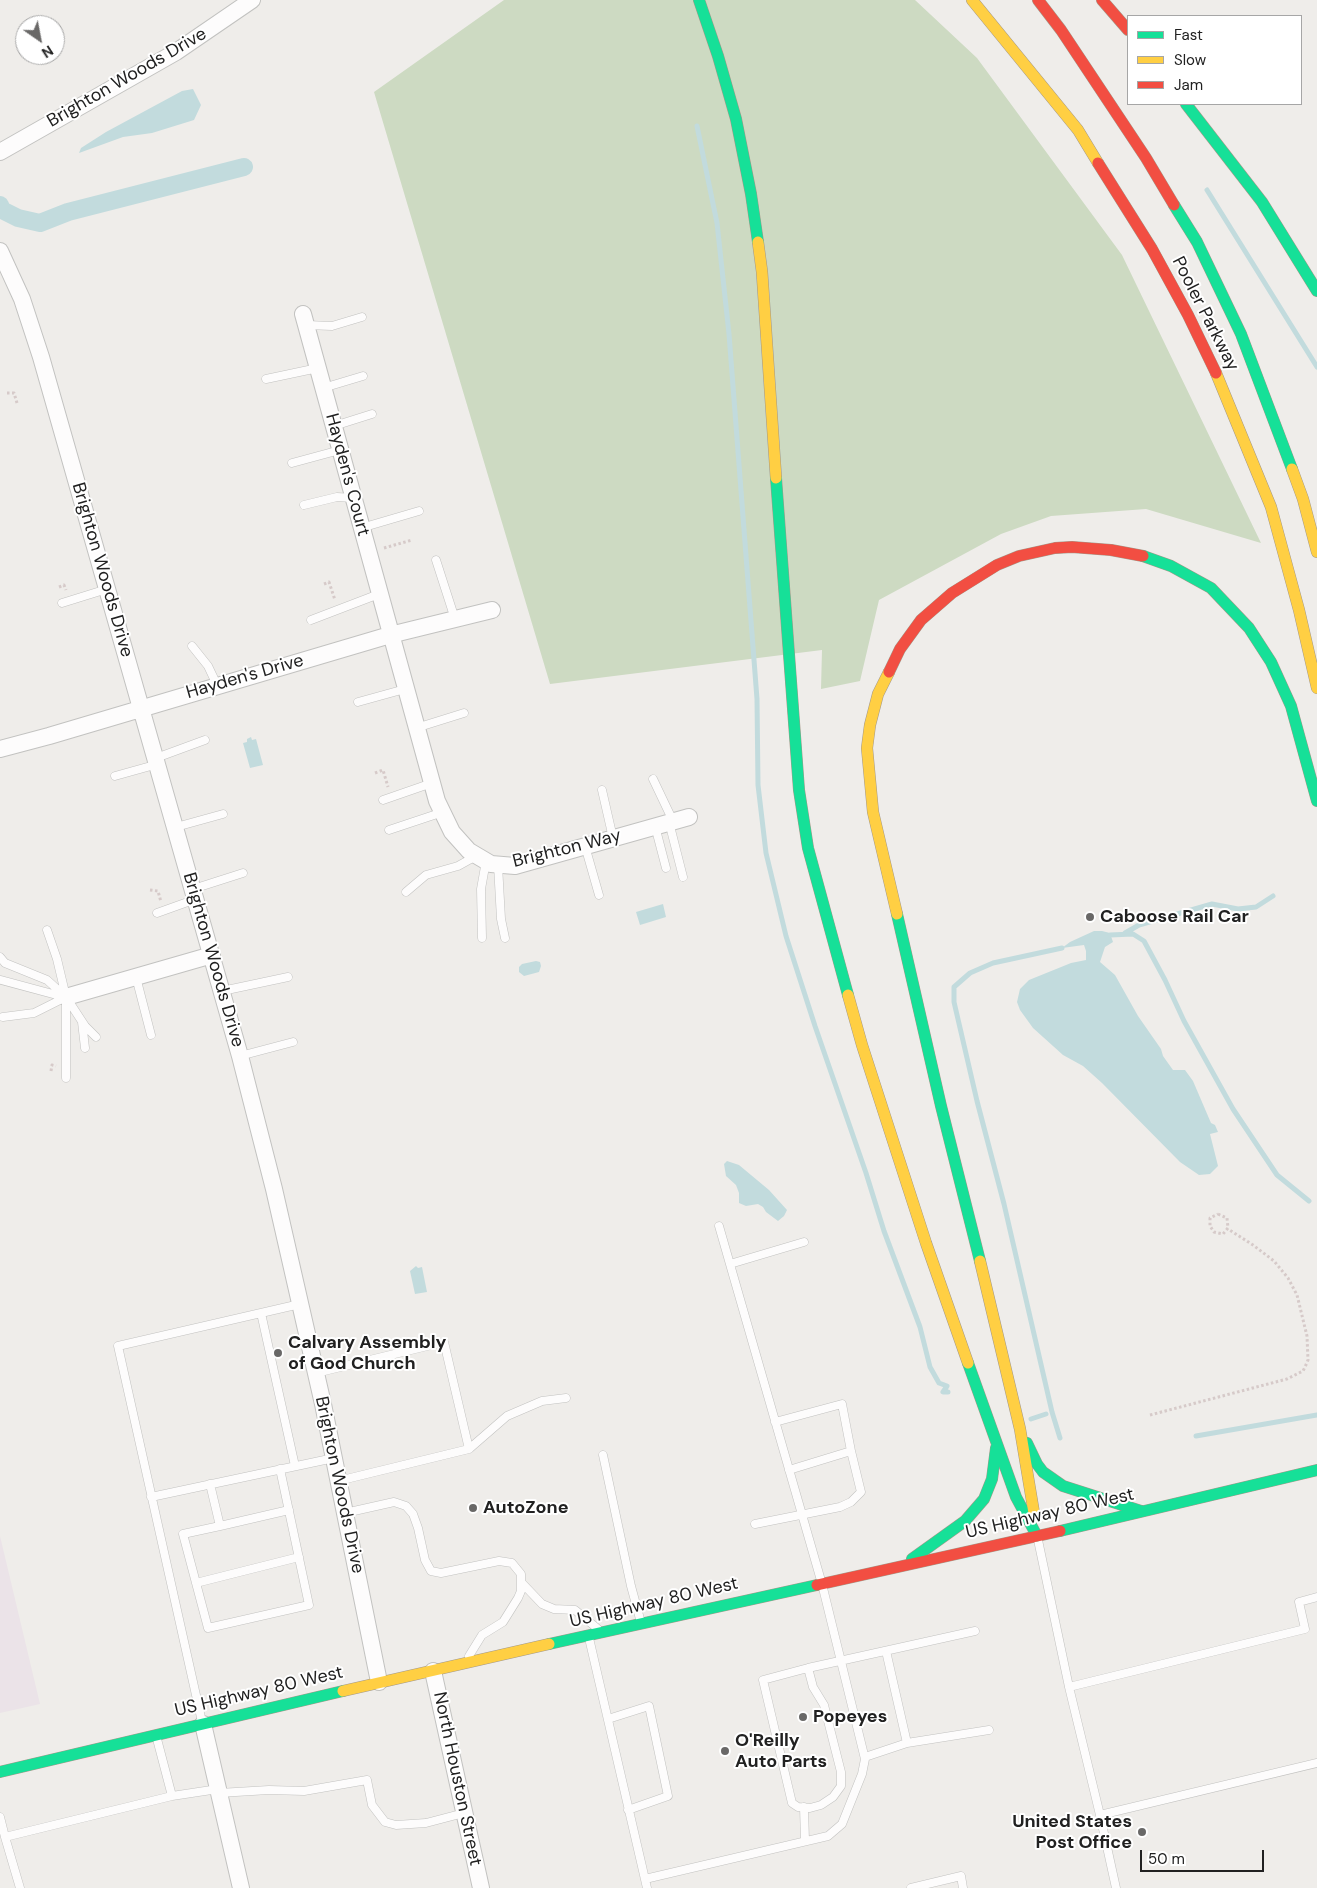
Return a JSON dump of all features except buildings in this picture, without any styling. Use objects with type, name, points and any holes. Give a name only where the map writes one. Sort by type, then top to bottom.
[{"type":"main road","points":[[699,0],[718,56],[736,119],[751,194],[762,272],[784,607],[799,790],[808,848],[862,1045],[932,1261],[1016,1498],[1037,1536]]},
{"type":"main road","name":"Pooler Parkway","points":[[972,0],[1078,130],[1148,242],[1188,315],[1223,390],[1271,507],[1299,610],[1317,688]]},
{"type":"main road","name":"Pooler Parkway","points":[[1038,0],[1061,30],[1141,150],[1197,242],[1241,334],[1303,500],[1317,552]]},
{"type":"main road","points":[[1102,0],[1127,29]]},
{"type":"main road","points":[[1187,105],[1262,202],[1317,291]]},
{"type":"main road","points":[[1037,1536],[1020,1429],[995,1318],[941,1106],[873,812],[867,748],[874,708],[882,684],[900,649],[921,620],[952,593],[997,565],[1019,556],[1055,548],[1072,547],[1111,550],[1142,556],[1172,566],[1211,588],[1249,628],[1271,662],[1291,706],[1317,801]]},
{"type":"main road","points":[[1020,1429],[1037,1464],[1052,1479],[1072,1490],[1141,1512]]},
{"type":"main road","points":[[904,1565],[965,1521],[984,1499],[992,1480],[996,1445]]},
{"type":"main road","name":"US Highway 80 West","points":[[0,1772],[379,1682],[1037,1536],[1317,1470]]},
{"type":"street","name":"Brighton Woods Drive","points":[[0,152],[176,52],[252,0]]},
{"type":"street","name":"Brighton Woods Drive","points":[[0,250],[22,299],[39,350],[240,1056],[316,1373],[379,1682]]},
{"type":"street","name":"Hayden's Court","points":[[305,319],[390,635]]},
{"type":"street","name":"Hayden's Drive","points":[[0,749],[390,635],[492,610]]},
{"type":"street","points":[[390,635],[432,783],[443,812],[452,832],[469,851],[487,860]]},
{"type":"street","name":"Brighton Way","points":[[487,860],[514,866],[689,817]]},
{"type":"street","points":[[66,997],[212,955]]},
{"type":"street","name":"North Houston Street","points":[[433,1671],[481,1888]]},
{"type":"street","points":[[203,1724],[241,1888]]},
{"type":"lane","points":[[305,319],[332,326],[362,316]]},
{"type":"lane","points":[[266,379],[318,368]]},
{"type":"lane","points":[[324,388],[363,376]]},
{"type":"lane","points":[[334,426],[372,414]]},
{"type":"lane","points":[[292,463],[340,450]]},
{"type":"lane","points":[[304,505],[337,498],[353,498]]},
{"type":"lane","points":[[361,528],[419,511]]},
{"type":"lane","points":[[436,560],[455,619]]},
{"type":"lane","points":[[62,603],[108,589]]},
{"type":"lane","points":[[312,620],[379,594]]},
{"type":"lane","points":[[192,646],[208,666],[217,685]]},
{"type":"lane","points":[[358,702],[406,689]]},
{"type":"lane","points":[[416,728],[464,713]]},
{"type":"lane","points":[[115,776],[157,761],[205,740]]},
{"type":"lane","points":[[653,779],[683,877]]},
{"type":"lane","points":[[387,798],[432,783]]},
{"type":"lane","points":[[602,790],[613,838]]},
{"type":"lane","points":[[389,830],[443,812]]},
{"type":"lane","points":[[176,827],[223,814]]},
{"type":"lane","points":[[665,823],[666,868]]},
{"type":"lane","points":[[586,846],[599,895]]},
{"type":"lane","points":[[406,892],[426,875],[487,860]]},
{"type":"lane","points":[[482,938],[482,889],[487,860]]},
{"type":"lane","points":[[487,860],[505,938]]},
{"type":"lane","points":[[160,912],[194,894],[243,873]]},
{"type":"lane","points":[[47,930],[57,958],[66,997],[66,1078]]},
{"type":"lane","points":[[0,957],[6,963],[47,980],[66,997],[81,1020],[96,1037]]},
{"type":"lane","points":[[136,977],[151,1035]]},
{"type":"lane","points":[[222,992],[288,977]]},
{"type":"lane","points":[[2,980],[66,997]]},
{"type":"lane","points":[[3,1017],[34,1013],[66,997]]},
{"type":"lane","points":[[81,1020],[85,1048]]},
{"type":"lane","points":[[240,1056],[292,1042]]},
{"type":"lane","points":[[645,1879],[828,1836],[842,1824],[862,1774],[864,1757],[822,1584],[719,1226]]},
{"type":"lane","points":[[730,1264],[804,1242]]},
{"type":"lane","points":[[203,1724],[118,1346],[300,1304]]},
{"type":"lane","points":[[261,1313],[295,1466]]},
{"type":"lane","points":[[316,1373],[444,1342],[469,1449]]},
{"type":"lane","points":[[338,1481],[469,1449],[507,1416],[542,1401],[566,1398]]},
{"type":"lane","points":[[755,1524],[840,1507],[851,1502],[861,1492],[842,1404],[775,1422]]},
{"type":"lane","points":[[789,1470],[851,1451]]},
{"type":"lane","points":[[604,1455],[631,1586],[642,1624]]},
{"type":"lane","points":[[151,1497],[334,1458]]},
{"type":"lane","points":[[280,1469],[289,1510],[299,1557],[309,1606],[208,1628],[184,1534],[289,1510]]},
{"type":"lane","points":[[210,1484],[220,1526]]},
{"type":"lane","points":[[345,1513],[394,1502],[406,1506],[413,1514],[425,1560],[431,1571],[441,1573],[499,1561],[512,1563],[521,1574],[521,1591],[512,1610],[503,1622],[482,1635],[464,1663]]},
{"type":"lane","points":[[1037,1536],[1069,1687],[1116,1888]]},
{"type":"lane","points":[[196,1583],[299,1557]]},
{"type":"lane","points":[[522,1582],[542,1604],[554,1609],[575,1610],[603,1632]]},
{"type":"lane","points":[[1069,1687],[1305,1630],[1299,1602],[1317,1597]]},
{"type":"lane","points":[[808,1668],[813,1687],[824,1704],[841,1772],[841,1786],[833,1797],[822,1805],[810,1808],[792,1803],[763,1680],[808,1668],[975,1630]]},
{"type":"lane","points":[[589,1636],[647,1888]]},
{"type":"lane","points":[[886,1651],[907,1743]]},
{"type":"lane","points":[[608,1719],[649,1706],[668,1796],[628,1810]]},
{"type":"lane","points":[[864,1757],[907,1743],[989,1730]]},
{"type":"lane","points":[[156,1735],[172,1796]]},
{"type":"lane","points":[[1100,1815],[1317,1763]]},
{"type":"lane","points":[[5,1837],[172,1796],[218,1791],[304,1791],[367,1780],[372,1805],[385,1822],[396,1825],[426,1823],[464,1814]]},
{"type":"lane","points":[[804,1807],[805,1842]]},
{"type":"lane","points":[[0,1817],[20,1888]]},
{"type":"lane","points":[[911,1888],[961,1876],[964,1888]]},
{"type":"path","points":[[7,393],[14,393],[17,403]]},
{"type":"path","points":[[368,553],[412,540]]},
{"type":"path","points":[[324,584],[329,582],[338,610]]},
{"type":"path","points":[[375,773],[383,770],[387,798]]},
{"type":"path","points":[[150,890],[158,891],[160,912]]},
{"type":"path","points":[[1150,1415],[1287,1379],[1303,1372],[1306,1367],[1308,1360],[1307,1336],[1297,1295],[1288,1278],[1274,1261],[1228,1229],[1227,1218],[1218,1214],[1210,1218],[1210,1226],[1214,1232],[1223,1234],[1228,1229]]},
{"type":"shaded area","points":[[0,1536],[40,1704],[0,1713]]},
{"type":"green space","points":[[504,0],[915,0],[977,58],[1122,255],[1261,543],[1146,509],[1051,516],[1001,534],[879,600],[860,681],[821,689],[822,650],[550,684],[374,92]]},
{"type":"water","points":[[193,89],[201,105],[194,120],[152,133],[123,137],[79,153],[81,148],[106,132],[182,91]]},
{"type":"water","points":[[251,737],[252,740],[256,739],[263,765],[250,768],[243,743],[247,742],[247,739]]},
{"type":"water","points":[[663,904],[666,917],[640,925],[636,912]]},
{"type":"water","points":[[1094,931],[1110,933],[1113,942],[1105,947],[1100,962],[1115,975],[1138,1016],[1173,1070],[1185,1070],[1193,1081],[1211,1123],[1215,1125],[1218,1132],[1210,1134],[1218,1166],[1210,1174],[1199,1175],[1180,1162],[1102,1083],[1083,1066],[1063,1055],[1033,1028],[1020,1010],[1017,1002],[1020,989],[1029,980],[1071,963],[1086,960],[1084,945],[1062,948],[1070,942]]},
{"type":"water","points":[[540,962],[539,972],[524,976],[519,972],[519,967],[522,964]]},
{"type":"water","points":[[727,1161],[739,1165],[769,1190],[787,1210],[784,1216],[778,1221],[758,1204],[746,1206],[739,1203],[739,1193],[736,1185],[726,1176],[724,1164]]},
{"type":"water","points":[[416,1266],[418,1268],[422,1267],[427,1292],[415,1294],[410,1271]]},
{"type":"waterway","points":[[697,126],[717,223],[729,334],[757,699],[758,785],[766,853],[786,936],[884,1231],[920,1327],[930,1367],[939,1383],[947,1386],[943,1392],[948,1392]]},
{"type":"waterway","points":[[0,205],[2,210],[18,218],[40,223],[68,212],[244,167]]},
{"type":"waterway","points":[[1207,190],[1317,367]]},
{"type":"waterway","points":[[1125,933],[1139,925],[1212,904],[1238,909],[1256,907],[1273,896]]},
{"type":"waterway","points":[[1110,935],[1133,934],[1144,941],[1184,1021],[1233,1109],[1277,1175],[1309,1201]]},
{"type":"waterway","points":[[1060,1438],[1052,1412],[1004,1204],[977,1101],[954,1002],[954,987],[970,973],[993,963],[1062,948]]},
{"type":"waterway","points":[[1031,1419],[1046,1414]]},
{"type":"waterway","points":[[1196,1436],[1317,1415]]},
{"type":"traffic: fast","points":[[699,0],[718,56],[736,119],[751,194],[758,242]]},
{"type":"traffic: fast","points":[[1187,105],[1262,202],[1317,291]]},
{"type":"traffic: fast","points":[[1174,205],[1197,242],[1241,334],[1292,469]]},
{"type":"traffic: fast","points":[[776,478],[799,790],[808,848],[848,995]]},
{"type":"traffic: fast","points":[[1143,556],[1171,566],[1211,588],[1249,628],[1271,662],[1291,706],[1317,801]]},
{"type":"traffic: fast","points":[[897,914],[941,1106],[980,1261]]},
{"type":"traffic: fast","points":[[968,1363],[1016,1497],[1037,1536]]},
{"type":"traffic: fast","points":[[1027,1443],[1043,1472],[1063,1486],[1141,1511]]},
{"type":"traffic: fast","points":[[912,1559],[965,1521],[984,1499],[992,1479],[996,1448]]},
{"type":"traffic: fast","points":[[1060,1531],[1317,1470]]},
{"type":"traffic: fast","points":[[549,1644],[817,1585]]},
{"type":"traffic: fast","points":[[0,1772],[343,1691]]},
{"type":"traffic: slow","points":[[972,0],[1078,130],[1098,163]]},
{"type":"traffic: slow","points":[[758,242],[762,272],[776,478]]},
{"type":"traffic: slow","points":[[1216,373],[1271,507],[1299,610],[1317,688]]},
{"type":"traffic: slow","points":[[1292,469],[1303,499],[1317,552]]},
{"type":"traffic: slow","points":[[889,672],[878,694],[870,725],[867,748],[873,812],[897,914]]},
{"type":"traffic: slow","points":[[848,995],[862,1045],[926,1243],[968,1363]]},
{"type":"traffic: slow","points":[[980,1261],[1020,1429],[1034,1513]]},
{"type":"traffic: slow","points":[[343,1691],[549,1644]]},
{"type":"traffic: jam","points":[[1038,0],[1061,30],[1146,158],[1174,205]]},
{"type":"traffic: jam","points":[[1102,0],[1127,29]]},
{"type":"traffic: jam","points":[[1098,163],[1152,249],[1188,315],[1216,373]]},
{"type":"traffic: jam","points":[[889,672],[900,649],[921,620],[952,593],[997,565],[1019,556],[1055,548],[1072,547],[1111,550],[1143,556]]},
{"type":"traffic: jam","points":[[817,1585],[1060,1531]]},
{"type":"place","name":"Caboose Rail Car","points":[[1090,917]]},
{"type":"place","name":"Calvary Assembly of God Church","points":[[278,1353]]},
{"type":"place","name":"AutoZone","points":[[473,1508]]},
{"type":"place","name":"Popeyes","points":[[803,1717]]},
{"type":"place","name":"O'Reilly Auto Parts","points":[[725,1751]]},
{"type":"place","name":"United States Post Office","points":[[1142,1832]]}]
